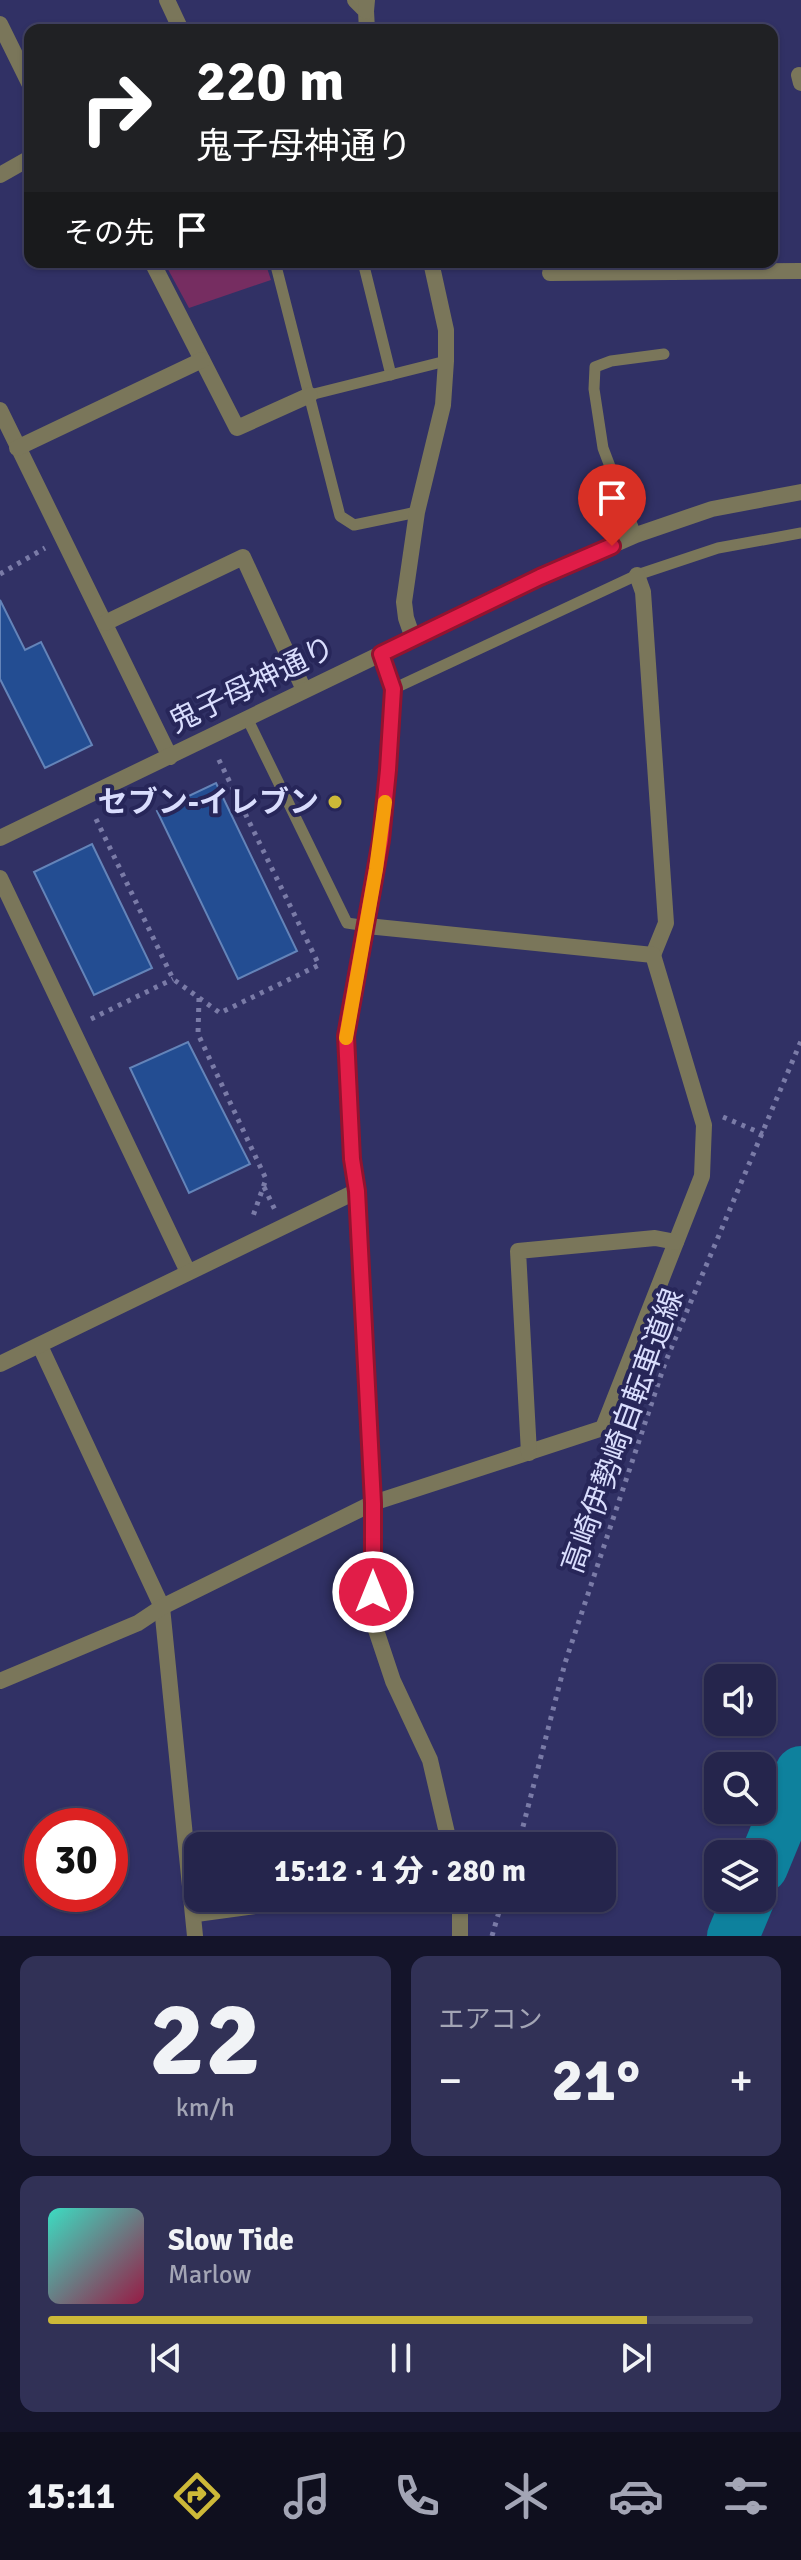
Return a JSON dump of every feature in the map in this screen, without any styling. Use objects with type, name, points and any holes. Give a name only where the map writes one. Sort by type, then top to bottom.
[{"type":"street","points":[[167,0],[178,24]]},
{"type":"street","points":[[362,4],[366,24]]},
{"type":"street","points":[[0,24],[24,73]]},
{"type":"street","points":[[0,175],[24,161]]},
{"type":"street","points":[[155,268],[237,428],[310,395]]},
{"type":"street","points":[[413,638],[404,602],[417,512],[443,405],[446,361],[446,330],[432,268]]},
{"type":"street","points":[[731,268],[801,271]]},
{"type":"street","points":[[17,448],[202,360]]},
{"type":"street","points":[[0,410],[170,757]]},
{"type":"street","name":"鬼子母神通り","points":[[0,838],[540,577],[636,535],[712,509],[801,492]]},
{"type":"street","points":[[105,623],[243,557],[304,690]]},
{"type":"street","points":[[0,1681],[138,1623],[162,1607],[373,1503],[603,1428],[702,1176],[704,1125],[653,955],[666,923],[664,862],[643,592],[637,575]]},
{"type":"street","points":[[381,654],[393,689],[381,840],[346,1036],[373,1503],[373,1621],[393,1681],[430,1760],[447,1832]]},
{"type":"street","points":[[0,878],[188,1272]]},
{"type":"street","points":[[367,926],[653,955]]},
{"type":"street","points":[[0,1364],[357,1191]]},
{"type":"street","points":[[529,1453],[518,1251],[655,1238],[676,1242]]},
{"type":"street","points":[[40,1346],[162,1607],[195,1936]]},
{"type":"street","points":[[460,1912],[460,1936]]},
{"type":"lane","points":[[277,268],[340,516],[354,525],[417,512]]},
{"type":"lane","points":[[364,268],[391,375]]},
{"type":"lane","points":[[636,535],[603,448],[594,389],[595,367],[611,361],[664,354]]},
{"type":"lane","points":[[310,395],[446,361]]},
{"type":"lane","points":[[393,689],[637,575],[718,548],[801,533]]},
{"type":"lane","points":[[247,718],[347,923],[367,926]]},
{"type":"lane","points":[[193,1917],[230,1912]]},
{"type":"path","points":[[0,574],[64,538]]},
{"type":"path","points":[[96,819],[173,979],[220,1013],[319,965],[218,758]]},
{"type":"path","points":[[72,1028],[173,979]]},
{"type":"path","points":[[199,997],[198,1034],[266,1179],[247,1233],[251,1242]]},
{"type":"path","name":"高崎伊勢崎自転車道線","points":[[522,1832],[565,1663],[665,1363],[801,1041]]},
{"type":"path","points":[[698,1107],[763,1134]]},
{"type":"path","points":[[492,1936],[499,1912]]},
{"type":"shaded area","points":[[167,268],[267,268],[271,280],[189,308]]},
{"type":"building","points":[[0,600],[25,650],[41,642],[92,745],[45,768],[0,679]]},
{"type":"building","points":[[216,783],[297,951],[238,979],[157,811]]},
{"type":"building","points":[[92,844],[152,968],[94,995],[34,872]]},
{"type":"building","points":[[188,1042],[250,1164],[189,1193],[130,1068]]},
{"type":"waterway","points":[[773,1840],[801,1772]]},
{"type":"waterway","points":[[733,1936],[743,1912]]},
{"type":"slow traffic","points":[[346,1038],[367,926],[385,802]]},
{"type":"place","name":"セブン-イレブン","points":[[335,802]]},
{"type":"route","points":[[373,1592],[373,1503],[346,1036],[381,840],[388,770],[393,689],[381,654],[540,577],[612,546]]}]
